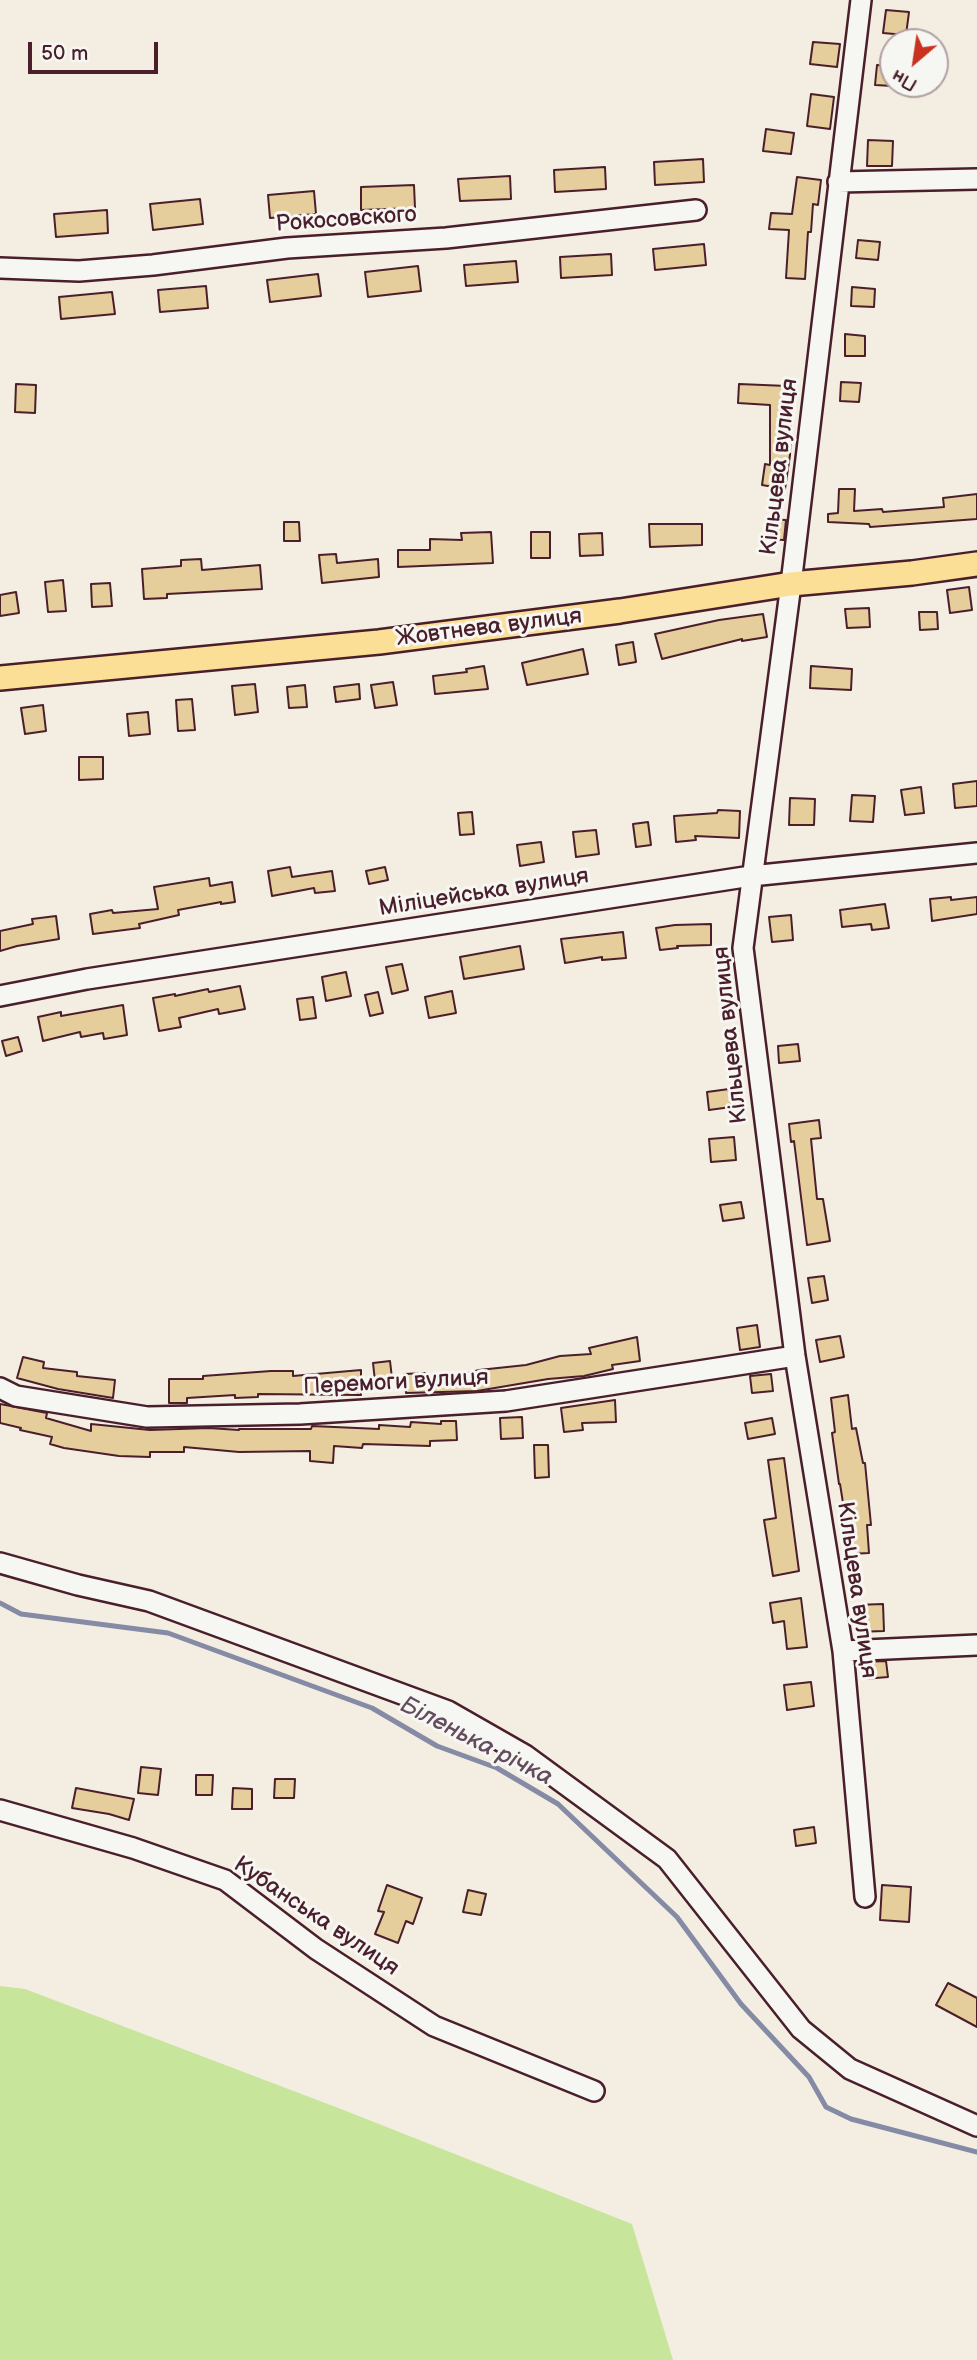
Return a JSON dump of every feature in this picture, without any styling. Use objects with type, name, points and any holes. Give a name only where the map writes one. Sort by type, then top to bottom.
[{"type":"main road","name":"Жовтнева вулиця","points":[[0,678],[379,642],[620,611],[791,584],[977,564]]},
{"type":"street","name":"Кільцева вулиця","points":[[861,0],[791,584],[743,948],[795,1356],[843,1651],[865,1897]]},
{"type":"street","points":[[838,182],[977,179]]},
{"type":"street","name":"Рокосовского","points":[[0,268],[79,271],[153,265],[287,248],[446,237],[696,210]]},
{"type":"street","name":"Міліцейська вулиця","points":[[0,996],[87,979],[751,876],[977,853]]},
{"type":"street","name":"Перемоги вулиця","points":[[0,1388],[16,1396],[147,1417],[300,1414],[506,1401],[795,1356]]},
{"type":"street","points":[[0,1563],[149,1601],[448,1711],[525,1755],[667,1858],[801,2029],[850,2069],[977,2126]]},
{"type":"street","points":[[843,1651],[977,1645]]},
{"type":"street","name":"Кубанська вулиця","points":[[0,1810],[133,1848],[225,1880],[316,1949],[434,2026],[594,2091]]},
{"type":"green space","points":[[0,1986],[25,1989],[341,2109],[632,2224],[673,2360],[0,2360]]},
{"type":"building","points":[[886,10],[909,12],[907,28],[884,28]]},
{"type":"building","points":[[813,42],[840,44],[837,67],[810,64]]},
{"type":"building","points":[[877,65],[879,65],[879,85],[875,85]]},
{"type":"building","points":[[811,94],[834,97],[830,129],[807,126]]},
{"type":"building","points":[[766,129],[794,133],[791,154],[763,151]]},
{"type":"building","points":[[868,140],[893,141],[892,166],[867,166]]},
{"type":"building","points":[[703,159],[704,182],[655,185],[654,162]]},
{"type":"building","points":[[605,167],[606,189],[555,192],[554,170]]},
{"type":"building","points":[[510,176],[511,199],[460,201],[458,179]]},
{"type":"building","points":[[797,177],[821,180],[818,205],[813,204],[811,232],[808,232],[805,279],[786,278],[789,230],[769,229],[771,213],[792,214]]},
{"type":"building","points":[[414,185],[415,208],[361,210],[361,187]]},
{"type":"building","points":[[314,191],[316,214],[270,218],[268,195]]},
{"type":"building","points":[[200,199],[203,224],[153,230],[150,204]]},
{"type":"building","points":[[107,210],[108,233],[56,237],[54,214]]},
{"type":"building","points":[[858,240],[880,242],[878,260],[856,258]]},
{"type":"building","points":[[704,244],[706,265],[655,270],[653,249]]},
{"type":"building","points":[[611,254],[612,275],[561,278],[560,257]]},
{"type":"building","points":[[516,261],[518,282],[466,286],[464,265]]},
{"type":"building","points":[[418,266],[421,291],[368,297],[365,272]]},
{"type":"building","points":[[318,274],[321,296],[270,302],[267,280]]},
{"type":"building","points":[[206,286],[208,308],[160,312],[158,290]]},
{"type":"building","points":[[852,287],[875,289],[874,307],[851,306]]},
{"type":"building","points":[[112,292],[115,314],[61,319],[59,297]]},
{"type":"building","points":[[845,334],[865,336],[865,356],[845,356]]},
{"type":"building","points":[[841,382],[861,383],[859,402],[840,401]]},
{"type":"building","points":[[16,384],[36,385],[35,413],[15,412]]},
{"type":"building","points":[[739,384],[787,386],[785,425],[791,425],[785,489],[762,485],[765,464],[770,465],[770,405],[738,403]]},
{"type":"building","points":[[839,489],[855,489],[854,511],[882,509],[883,512],[944,507],[943,498],[977,494],[977,519],[870,527],[869,524],[828,522],[828,514],[838,513]]},
{"type":"building","points":[[766,519],[786,520],[784,540],[765,539]]},
{"type":"building","points":[[284,522],[299,522],[300,541],[284,541]]},
{"type":"building","points":[[649,524],[702,524],[702,545],[650,547]]},
{"type":"building","points":[[491,532],[493,563],[398,567],[398,550],[430,550],[430,539],[462,540],[461,533]]},
{"type":"building","points":[[531,532],[550,532],[550,558],[531,558]]},
{"type":"building","points":[[602,533],[603,555],[580,556],[579,534]]},
{"type":"building","points":[[336,554],[337,563],[378,559],[379,577],[322,583],[319,555]]},
{"type":"building","points":[[201,559],[202,570],[260,565],[262,589],[167,594],[167,598],[144,599],[142,569],[181,566],[181,560]]},
{"type":"building","points":[[63,580],[66,611],[48,612],[45,582]]},
{"type":"building","points":[[110,583],[112,606],[92,607],[91,584]]},
{"type":"building","points":[[969,587],[972,610],[950,613],[947,590]]},
{"type":"building","points":[[16,592],[19,613],[0,616],[0,595]]},
{"type":"building","points":[[869,608],[870,627],[847,628],[845,609]]},
{"type":"building","points":[[919,612],[937,612],[938,629],[920,630]]},
{"type":"building","points":[[763,614],[767,637],[742,639],[662,659],[655,634],[719,620]]},
{"type":"building","points":[[633,642],[636,662],[619,665],[616,645]]},
{"type":"building","points":[[583,649],[588,674],[527,685],[522,663]]},
{"type":"building","points":[[484,666],[488,689],[435,694],[433,676],[467,672],[466,669]]},
{"type":"building","points":[[811,666],[852,669],[851,690],[810,688]]},
{"type":"building","points":[[393,682],[397,705],[375,708],[371,685]]},
{"type":"building","points":[[255,684],[258,712],[235,715],[232,686]]},
{"type":"building","points":[[359,684],[360,699],[336,702],[334,687]]},
{"type":"building","points":[[305,685],[307,707],[289,708],[287,687]]},
{"type":"building","points":[[192,699],[195,730],[178,731],[176,700]]},
{"type":"building","points":[[43,705],[46,731],[25,734],[21,708]]},
{"type":"building","points":[[148,712],[150,734],[129,736],[127,714]]},
{"type":"building","points":[[79,757],[103,757],[103,779],[79,780]]},
{"type":"building","points":[[977,781],[977,806],[955,808],[953,784]]},
{"type":"building","points":[[921,787],[924,813],[905,815],[901,790]]},
{"type":"building","points":[[852,795],[875,796],[873,822],[850,821]]},
{"type":"building","points":[[790,798],[815,799],[814,825],[789,825]]},
{"type":"building","points":[[718,810],[740,811],[739,838],[695,836],[696,840],[676,842],[674,816],[717,813]]},
{"type":"building","points":[[472,812],[474,834],[460,835],[458,813]]},
{"type":"building","points":[[648,822],[651,845],[636,847],[633,824]]},
{"type":"building","points":[[596,830],[599,854],[576,857],[573,832]]},
{"type":"building","points":[[541,842],[544,862],[520,866],[517,845]]},
{"type":"building","points":[[290,867],[292,877],[332,871],[335,891],[315,893],[314,888],[272,896],[268,871]]},
{"type":"building","points":[[385,867],[388,880],[369,884],[366,871]]},
{"type":"building","points":[[209,878],[210,886],[232,882],[235,902],[178,910],[179,915],[139,924],[140,928],[93,934],[90,914],[112,910],[113,913],[158,909],[154,887]]},
{"type":"building","points":[[951,897],[951,900],[977,897],[977,914],[932,921],[930,899]]},
{"type":"building","points":[[885,904],[889,928],[872,930],[871,924],[842,927],[840,910]]},
{"type":"building","points":[[791,915],[793,940],[772,942],[769,917]]},
{"type":"building","points":[[56,916],[59,939],[0,951],[0,931],[33,924],[32,919]]},
{"type":"building","points":[[711,924],[711,945],[677,946],[678,948],[660,950],[656,928]]},
{"type":"building","points":[[623,932],[626,958],[602,960],[602,957],[565,963],[561,939]]},
{"type":"building","points":[[520,946],[524,969],[464,979],[460,957]]},
{"type":"building","points":[[402,964],[408,990],[392,994],[386,967]]},
{"type":"building","points":[[346,972],[351,996],[326,1001],[322,977]]},
{"type":"building","points":[[240,986],[245,1009],[219,1014],[218,1009],[179,1018],[181,1027],[159,1031],[153,998]]},
{"type":"building","points":[[452,991],[456,1013],[429,1018],[425,997]]},
{"type":"building","points":[[378,992],[383,1013],[370,1016],[365,995]]},
{"type":"building","points":[[313,997],[316,1018],[300,1020],[297,999]]},
{"type":"building","points":[[123,1005],[127,1035],[104,1039],[103,1033],[81,1037],[80,1032],[43,1041],[38,1017],[61,1012],[61,1016]]},
{"type":"building","points":[[18,1037],[22,1051],[6,1056],[2,1041]]},
{"type":"building","points":[[798,1044],[800,1061],[779,1063],[778,1046]]},
{"type":"building","points":[[729,1089],[731,1107],[709,1110],[707,1092]]},
{"type":"building","points":[[819,1120],[821,1138],[811,1139],[817,1199],[823,1199],[830,1241],[807,1245],[794,1141],[791,1142],[789,1124]]},
{"type":"building","points":[[734,1137],[736,1160],[711,1162],[709,1139]]},
{"type":"building","points":[[741,1202],[744,1218],[723,1221],[720,1205]]},
{"type":"building","points":[[824,1276],[828,1300],[812,1303],[808,1278]]},
{"type":"building","points":[[757,1325],[760,1347],[740,1350],[737,1328]]},
{"type":"building","points":[[840,1336],[844,1357],[820,1362],[816,1340]]},
{"type":"building","points":[[637,1337],[640,1361],[612,1365],[613,1369],[584,1376],[477,1391],[406,1393],[404,1374],[426,1373],[427,1376],[468,1373],[526,1365],[560,1356],[591,1354],[589,1348]]},
{"type":"building","points":[[23,1357],[44,1362],[43,1368],[77,1372],[77,1376],[115,1380],[113,1398],[58,1389],[17,1378]]},
{"type":"building","points":[[390,1361],[392,1378],[375,1381],[373,1363]]},
{"type":"building","points":[[361,1370],[361,1395],[258,1394],[258,1397],[235,1398],[235,1395],[187,1398],[187,1403],[169,1403],[169,1379],[203,1379],[203,1376],[271,1371],[293,1371],[293,1376]]},
{"type":"building","points":[[771,1374],[773,1391],[752,1393],[750,1376]]},
{"type":"building","points":[[848,1395],[852,1429],[856,1428],[865,1463],[871,1525],[867,1525],[869,1553],[850,1554],[832,1433],[835,1432],[831,1398]]},
{"type":"building","points":[[615,1400],[616,1422],[582,1423],[583,1430],[564,1432],[561,1408]]},
{"type":"building","points":[[0,1404],[47,1413],[46,1418],[91,1431],[91,1424],[150,1430],[311,1429],[312,1426],[379,1429],[379,1425],[410,1427],[411,1422],[441,1424],[441,1421],[456,1421],[457,1440],[430,1441],[430,1446],[334,1446],[333,1463],[310,1461],[310,1451],[239,1452],[184,1447],[184,1452],[150,1452],[150,1457],[119,1456],[64,1448],[50,1444],[52,1437],[0,1423]]},
{"type":"building","points":[[522,1417],[523,1438],[501,1439],[500,1418]]},
{"type":"building","points":[[772,1418],[775,1434],[748,1439],[745,1423]]},
{"type":"building","points":[[534,1445],[548,1445],[549,1477],[535,1478]]},
{"type":"building","points":[[784,1458],[799,1571],[773,1576],[764,1520],[776,1518],[768,1460]]},
{"type":"building","points":[[801,1598],[807,1647],[787,1649],[784,1621],[773,1623],[770,1603]]},
{"type":"building","points":[[883,1604],[884,1631],[856,1632],[855,1605]]},
{"type":"building","points":[[886,1661],[888,1677],[864,1679],[863,1662]]},
{"type":"building","points":[[811,1682],[814,1706],[787,1710],[784,1685]]},
{"type":"building","points":[[141,1767],[161,1769],[158,1795],[138,1793]]},
{"type":"building","points":[[196,1775],[213,1775],[212,1795],[196,1795]]},
{"type":"building","points":[[275,1779],[295,1779],[294,1798],[274,1798]]},
{"type":"building","points":[[76,1788],[134,1799],[129,1820],[72,1808]]},
{"type":"building","points":[[233,1788],[252,1789],[252,1809],[232,1809]]},
{"type":"building","points":[[814,1827],[816,1843],[796,1846],[794,1830]]},
{"type":"building","points":[[387,1885],[422,1898],[413,1924],[406,1921],[398,1943],[375,1934],[384,1912],[378,1911]]},
{"type":"building","points":[[882,1885],[911,1887],[909,1922],[880,1920]]},
{"type":"building","points":[[468,1890],[486,1894],[481,1915],[463,1912]]},
{"type":"building","points":[[948,1983],[977,1998],[977,2027],[936,2005]]},
{"type":"waterway","name":"Біленька річка","points":[[0,1603],[21,1614],[168,1633],[372,1708],[437,1746],[497,1768],[558,1804],[677,1917],[741,2004],[809,2077],[826,2107],[851,2119],[977,2152]]}]
